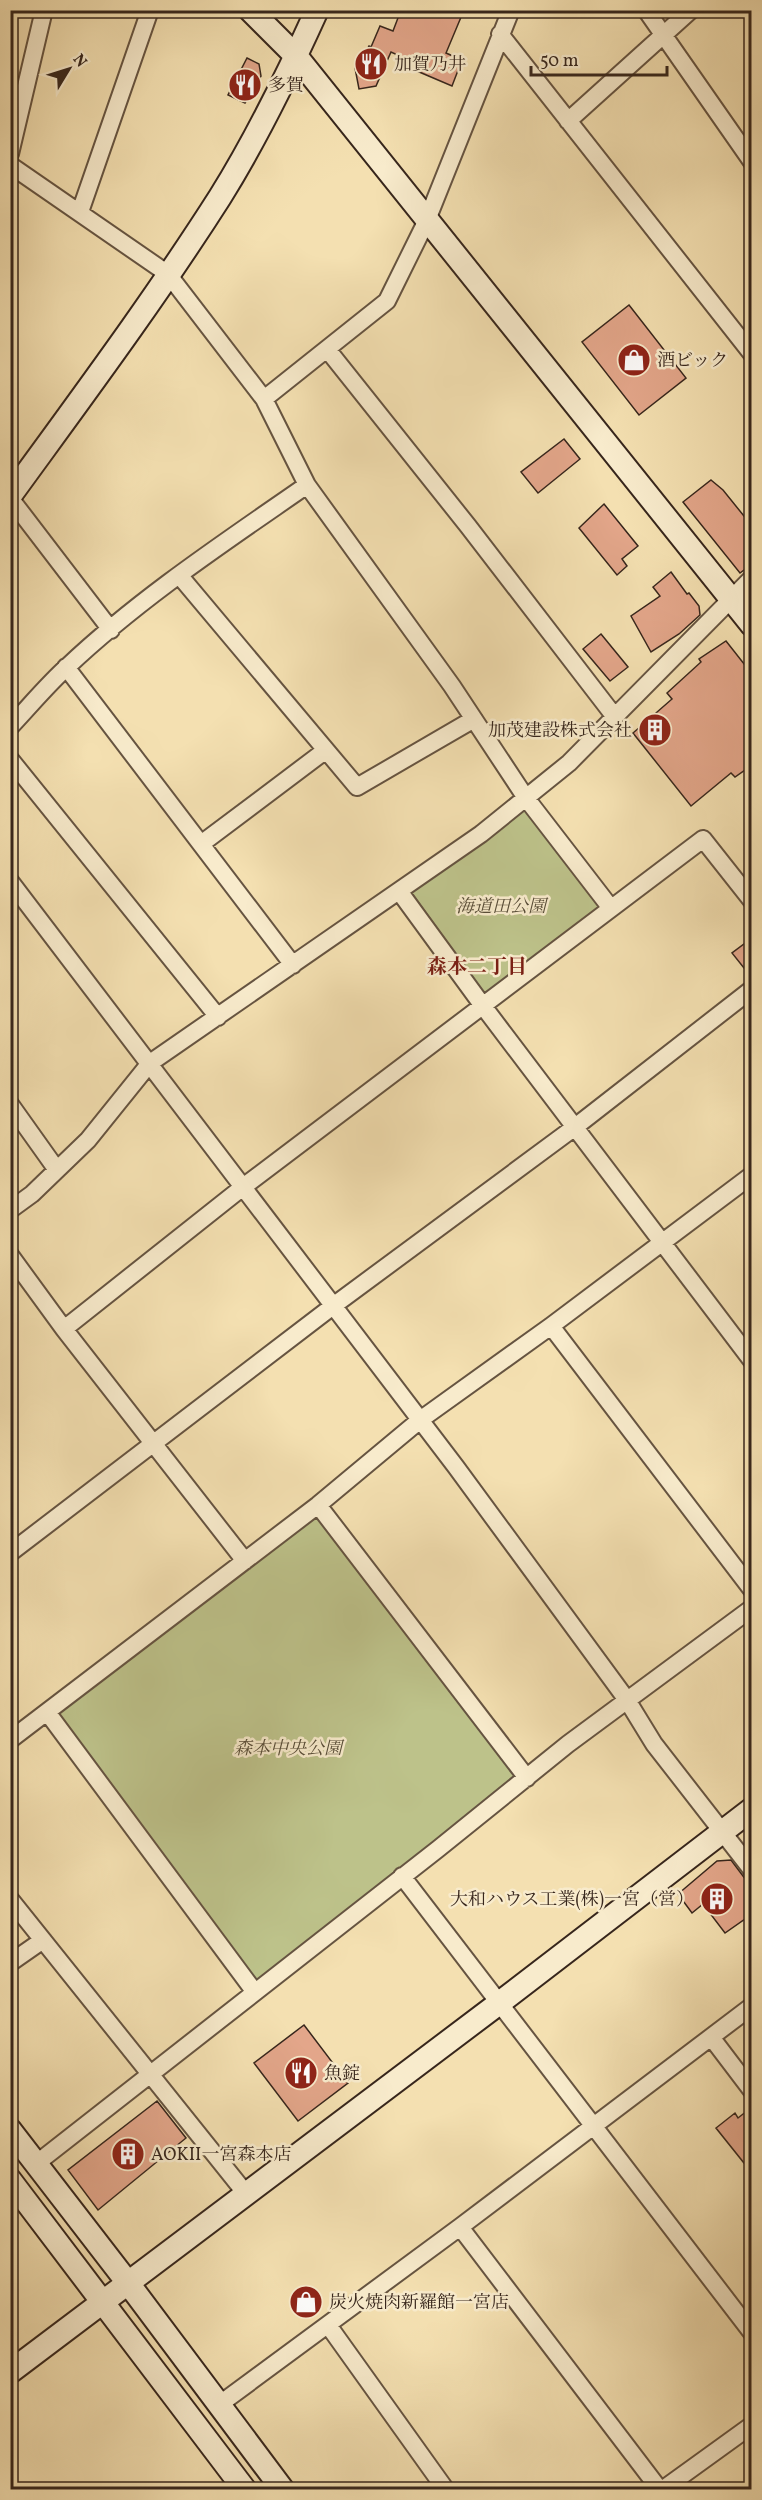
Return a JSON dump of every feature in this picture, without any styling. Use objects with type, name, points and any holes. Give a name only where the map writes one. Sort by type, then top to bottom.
[{"type":"street","points":[[10,154],[44,10]]},
{"type":"street","points":[[80,212],[150,10]]},
{"type":"street","points":[[250,10],[296,56],[752,625]]},
{"type":"street","points":[[111,630],[10,497],[221,195],[296,56],[317,10]]},
{"type":"street","points":[[264,399],[387,301],[427,220],[511,10]]},
{"type":"street","points":[[646,10],[752,162]]},
{"type":"street","points":[[568,121],[690,10]]},
{"type":"street","points":[[500,34],[750,349]]},
{"type":"street","points":[[10,165],[168,274],[264,399],[307,485],[474,719],[526,798],[610,907]]},
{"type":"street","points":[[327,349],[468,526],[615,717]]},
{"type":"street","points":[[10,727],[66,667],[111,630],[179,575],[307,485]]},
{"type":"street","points":[[179,575],[357,788],[474,719]]},
{"type":"street","points":[[10,1210],[88,1140],[150,1063],[481,834],[569,763],[752,578]]},
{"type":"street","points":[[66,667],[293,965]]},
{"type":"street","points":[[201,844],[326,750]]},
{"type":"street","points":[[10,759],[218,1017]]},
{"type":"street","points":[[64,1329],[243,1187],[610,907],[703,839],[752,901]]},
{"type":"street","points":[[10,881],[420,1420],[627,1700],[654,1744],[752,1870]]},
{"type":"street","points":[[399,891],[483,1006],[752,1361]]},
{"type":"street","points":[[11,1551],[333,1306],[575,1127],[752,990]]},
{"type":"street","points":[[10,1104],[57,1170]]},
{"type":"street","points":[[10,1740],[318,1505],[420,1420],[551,1326],[752,1175]]},
{"type":"street","points":[[10,1255],[64,1329],[245,1560]]},
{"type":"street","points":[[551,1326],[752,1590]]},
{"type":"street","points":[[318,1505],[527,1778]]},
{"type":"street","points":[[37,2163],[150,2072],[627,1700],[752,1608]]},
{"type":"street","points":[[47,1712],[254,1991]]},
{"type":"street","points":[[10,2372],[247,2195],[752,1809]]},
{"type":"street","points":[[402,1876],[752,2333]]},
{"type":"street","points":[[10,1899],[247,2195]]},
{"type":"street","points":[[10,1963],[43,1940]]},
{"type":"street","points":[[220,2404],[460,2227],[752,2006]]},
{"type":"street","points":[[711,2037],[752,2091]]},
{"type":"street","points":[[10,2130],[283,2490]]},
{"type":"street","points":[[10,2180],[105,2302],[245,2490]]},
{"type":"street","points":[[460,2227],[661,2490],[752,2425]]},
{"type":"street","points":[[328,2325],[446,2490]]},
{"type":"green space","name":"海道田公園","points":[[526,809],[601,907],[487,998],[411,892]]},
{"type":"green space","name":"森本中央公園","points":[[323,1511],[527,1778],[254,1991],[47,1712]]},
{"type":"building","points":[[401,10],[464,10],[446,53],[462,60],[452,86],[417,71],[420,65],[391,52],[376,86],[359,89],[355,68],[360,56],[363,57],[369,46],[371,47],[380,26],[393,31]]},
{"type":"building","name":"多賀","points":[[247,58],[259,64],[261,76],[245,103],[228,95]]},
{"type":"building","name":"酒ビック","points":[[629,305],[686,378],[639,415],[582,342]]},
{"type":"building","points":[[564,439],[580,459],[538,493],[521,472]]},
{"type":"building","points":[[711,480],[723,490],[752,526],[752,564],[740,573],[683,502]]},
{"type":"building","points":[[604,504],[638,546],[622,559],[627,566],[617,575],[579,528]]},
{"type":"building","points":[[671,572],[699,606],[700,615],[679,634],[651,652],[631,616],[660,596],[653,587]]},
{"type":"building","points":[[601,634],[628,667],[610,681],[583,649]]},
{"type":"building","points":[[726,641],[752,674],[752,765],[735,777],[731,773],[691,806],[633,733],[672,699],[667,693],[701,662],[699,659]]},
{"type":"building","points":[[752,938],[752,978],[732,953]]},
{"type":"building","name":"大和ハウス工業(株)一宮（営）","points":[[731,1860],[752,1888],[752,1914],[725,1933],[703,1904],[692,1913],[678,1894],[717,1861]]},
{"type":"building","name":"魚錠","points":[[304,2025],[348,2083],[298,2121],[254,2063]]},
{"type":"building","name":"AOKII一宮森本店","points":[[157,2101],[186,2138],[98,2210],[68,2170]]},
{"type":"building","points":[[752,2107],[752,2173],[716,2128],[735,2113],[738,2118]]},
{"type":"place","name":"加賀乃井","points":[[371,64]]},
{"type":"place","name":"多賀","points":[[245,85]]},
{"type":"place","name":"酒ビック","points":[[634,360]]},
{"type":"place","name":"加茂建設株式会社","points":[[655,730]]},
{"type":"place","name":"大和ハウス工業(株)一宮（営）","points":[[717,1899]]},
{"type":"place","name":"魚錠","points":[[301,2073]]},
{"type":"place","name":"AOKII一宮森本店","points":[[128,2154]]},
{"type":"place","name":"炭火焼肉新羅館一宮店","points":[[306,2302]]},
{"type":"district","name":"森本二丁目","points":[[477,966]]}]
